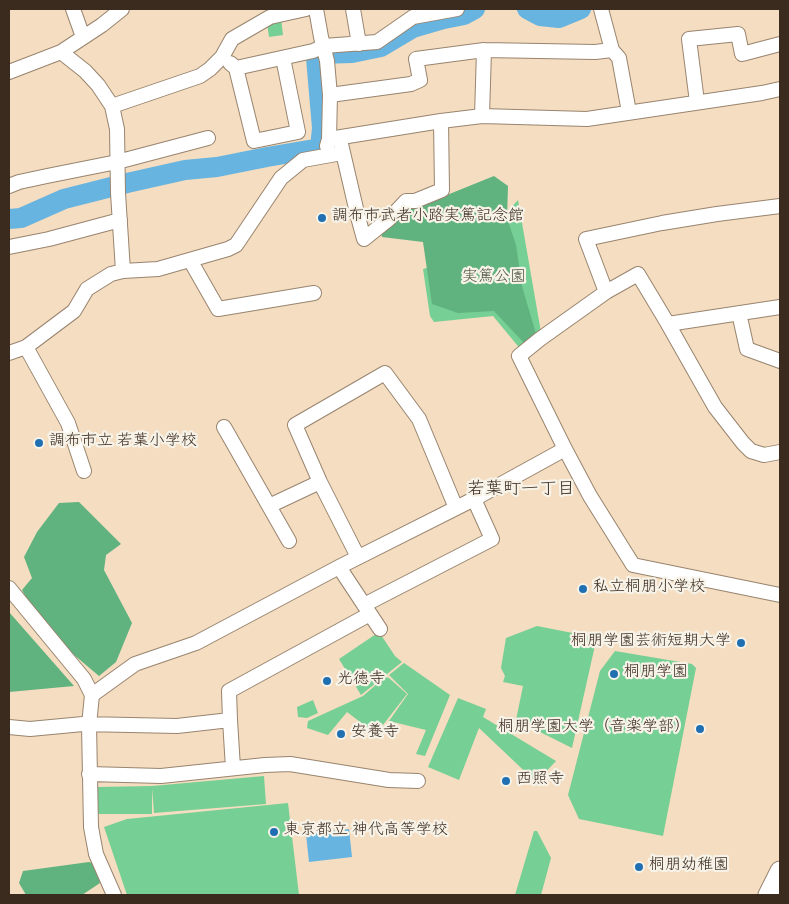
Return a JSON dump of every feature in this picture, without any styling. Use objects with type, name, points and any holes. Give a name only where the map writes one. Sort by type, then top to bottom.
[{"type":"main road","points":[[768,895],[780,871]]},
{"type":"street","points":[[73,9],[83,37]]},
{"type":"street","points":[[9,72],[61,52],[102,25],[122,9]]},
{"type":"street","points":[[112,106],[200,76],[210,69],[222,56],[232,39],[270,17],[306,9]]},
{"type":"street","points":[[316,9],[325,51],[335,139],[342,153],[364,239],[389,219],[406,201],[415,201],[442,190],[441,121]]},
{"type":"street","points":[[353,9],[359,44]]},
{"type":"street","points":[[236,68],[313,52],[377,42],[412,13],[457,9]]},
{"type":"street","points":[[602,12],[612,50],[620,58],[629,112]]},
{"type":"street","points":[[697,102],[689,39],[738,34],[742,54],[780,44]]},
{"type":"street","points":[[330,95],[411,84],[420,80],[416,59],[484,50],[595,52],[612,50]]},
{"type":"street","points":[[482,116],[484,50]]},
{"type":"street","points":[[61,52],[85,71],[98,85],[112,106],[117,129],[118,193],[123,271]]},
{"type":"street","points":[[222,56],[236,68],[254,141],[298,132],[283,58]]},
{"type":"street","points":[[325,156],[335,139],[441,121],[482,116],[587,119],[780,89]]},
{"type":"street","points":[[9,186],[47,176],[117,168],[208,138]]},
{"type":"street","points":[[9,353],[26,347],[74,311],[87,289],[111,274],[123,271],[158,269],[236,245],[281,178],[304,160],[342,153]]},
{"type":"street","points":[[606,292],[586,239],[662,223],[780,206]]},
{"type":"street","points":[[9,247],[49,239],[120,220]]},
{"type":"street","points":[[190,260],[218,308],[314,293]]},
{"type":"street","points":[[780,452],[764,455],[751,451],[715,407],[638,274],[606,292],[519,356],[590,496],[633,565],[780,595]]},
{"type":"street","points":[[668,324],[780,306]]},
{"type":"street","points":[[740,313],[747,349],[780,361]]},
{"type":"street","points":[[26,347],[68,423],[84,471]]},
{"type":"street","points":[[358,557],[320,482],[295,425],[386,373],[419,419],[456,508]]},
{"type":"street","points":[[224,427],[289,541]]},
{"type":"street","points":[[92,695],[135,664],[196,643],[358,557],[474,499],[565,449]]},
{"type":"street","points":[[269,506],[320,482]]},
{"type":"street","points":[[233,768],[229,691],[367,609],[492,539],[474,499]]},
{"type":"street","points":[[339,567],[380,629]]},
{"type":"street","points":[[9,588],[84,679],[92,695],[88,724],[91,827],[96,854],[114,895]]},
{"type":"street","points":[[9,727],[30,729],[88,724],[177,726],[230,720]]},
{"type":"street","points":[[89,774],[161,776],[290,764],[389,780],[418,781]]},
{"type":"green space","points":[[281,18],[283,35],[269,37],[267,23]]},
{"type":"green space","points":[[494,176],[508,186],[507,218],[516,245],[522,286],[536,334],[525,344],[494,311],[458,313],[432,304],[423,242],[382,237],[381,231],[407,204],[442,197]]},
{"type":"green space","name":"実篤公園","points":[[518,200],[542,338],[522,351],[493,316],[434,322],[430,316],[423,269],[464,258]]},
{"type":"green space","points":[[79,502],[121,544],[106,555],[104,570],[132,623],[116,662],[99,676],[67,649],[36,616],[22,590],[32,578],[24,557],[37,532],[59,503]]},
{"type":"green space","points":[[9,612],[74,686],[9,692]]},
{"type":"green space","points":[[537,626],[593,637],[596,641],[572,748],[516,720],[523,686],[503,682],[505,676],[501,668],[506,638]]},
{"type":"green space","points":[[379,632],[395,656],[402,662],[361,695],[339,659]]},
{"type":"green space","points":[[615,651],[692,664],[696,668],[663,836],[579,819],[568,795],[600,671]]},
{"type":"green space","points":[[404,663],[450,695],[425,756],[416,754],[426,730],[389,721],[408,694],[389,675]]},
{"type":"green space","points":[[385,677],[389,678],[407,694],[376,734],[347,712],[328,735],[307,728],[308,721],[363,696]]},
{"type":"green space","points":[[458,698],[486,709],[483,717],[556,761],[536,782],[479,728],[459,780],[428,767]]},
{"type":"green space","points":[[313,700],[318,713],[307,718],[298,717],[297,707]]},
{"type":"green space","points":[[264,776],[266,804],[154,813],[152,788],[152,814],[96,814],[96,787],[152,786]]},
{"type":"green space","points":[[288,803],[299,895],[127,895],[104,827],[127,819]]},
{"type":"green space","points":[[534,831],[537,831],[551,858],[541,895],[515,895]]},
{"type":"green space","points":[[89,862],[95,864],[100,883],[82,895],[26,895],[19,883],[23,871]]},
{"type":"water","points":[[349,829],[352,857],[309,862],[306,834]]},
{"type":"waterway","points":[[9,219],[21,218],[64,199],[127,183],[185,170],[217,167],[320,148],[322,128],[316,58],[318,54],[352,53],[381,47],[413,28],[464,15],[475,9]]},
{"type":"waterway","points":[[527,9],[540,16],[559,18],[581,9]]},
{"type":"place","name":"調布市武者小路実篤記念館","points":[[322,218]]},
{"type":"place","name":"調布市立 若葉小学校","points":[[39,443]]},
{"type":"place","name":"私立桐朋小学校","points":[[583,589]]},
{"type":"place","name":"桐朋学園芸術短期大学","points":[[741,643]]},
{"type":"place","name":"桐朋学園","points":[[614,674]]},
{"type":"place","name":"光徳寺","points":[[327,681]]},
{"type":"place","name":"桐朋学園大学（音楽学部）","points":[[700,729]]},
{"type":"place","name":"安養寺","points":[[341,734]]},
{"type":"place","name":"西照寺","points":[[506,781]]},
{"type":"place","name":"東京都立 神代高等学校","points":[[274,832]]},
{"type":"place","name":"桐朋幼稚園","points":[[639,867]]},
{"type":"district","name":"若葉町一丁目","points":[[521,491]]}]
